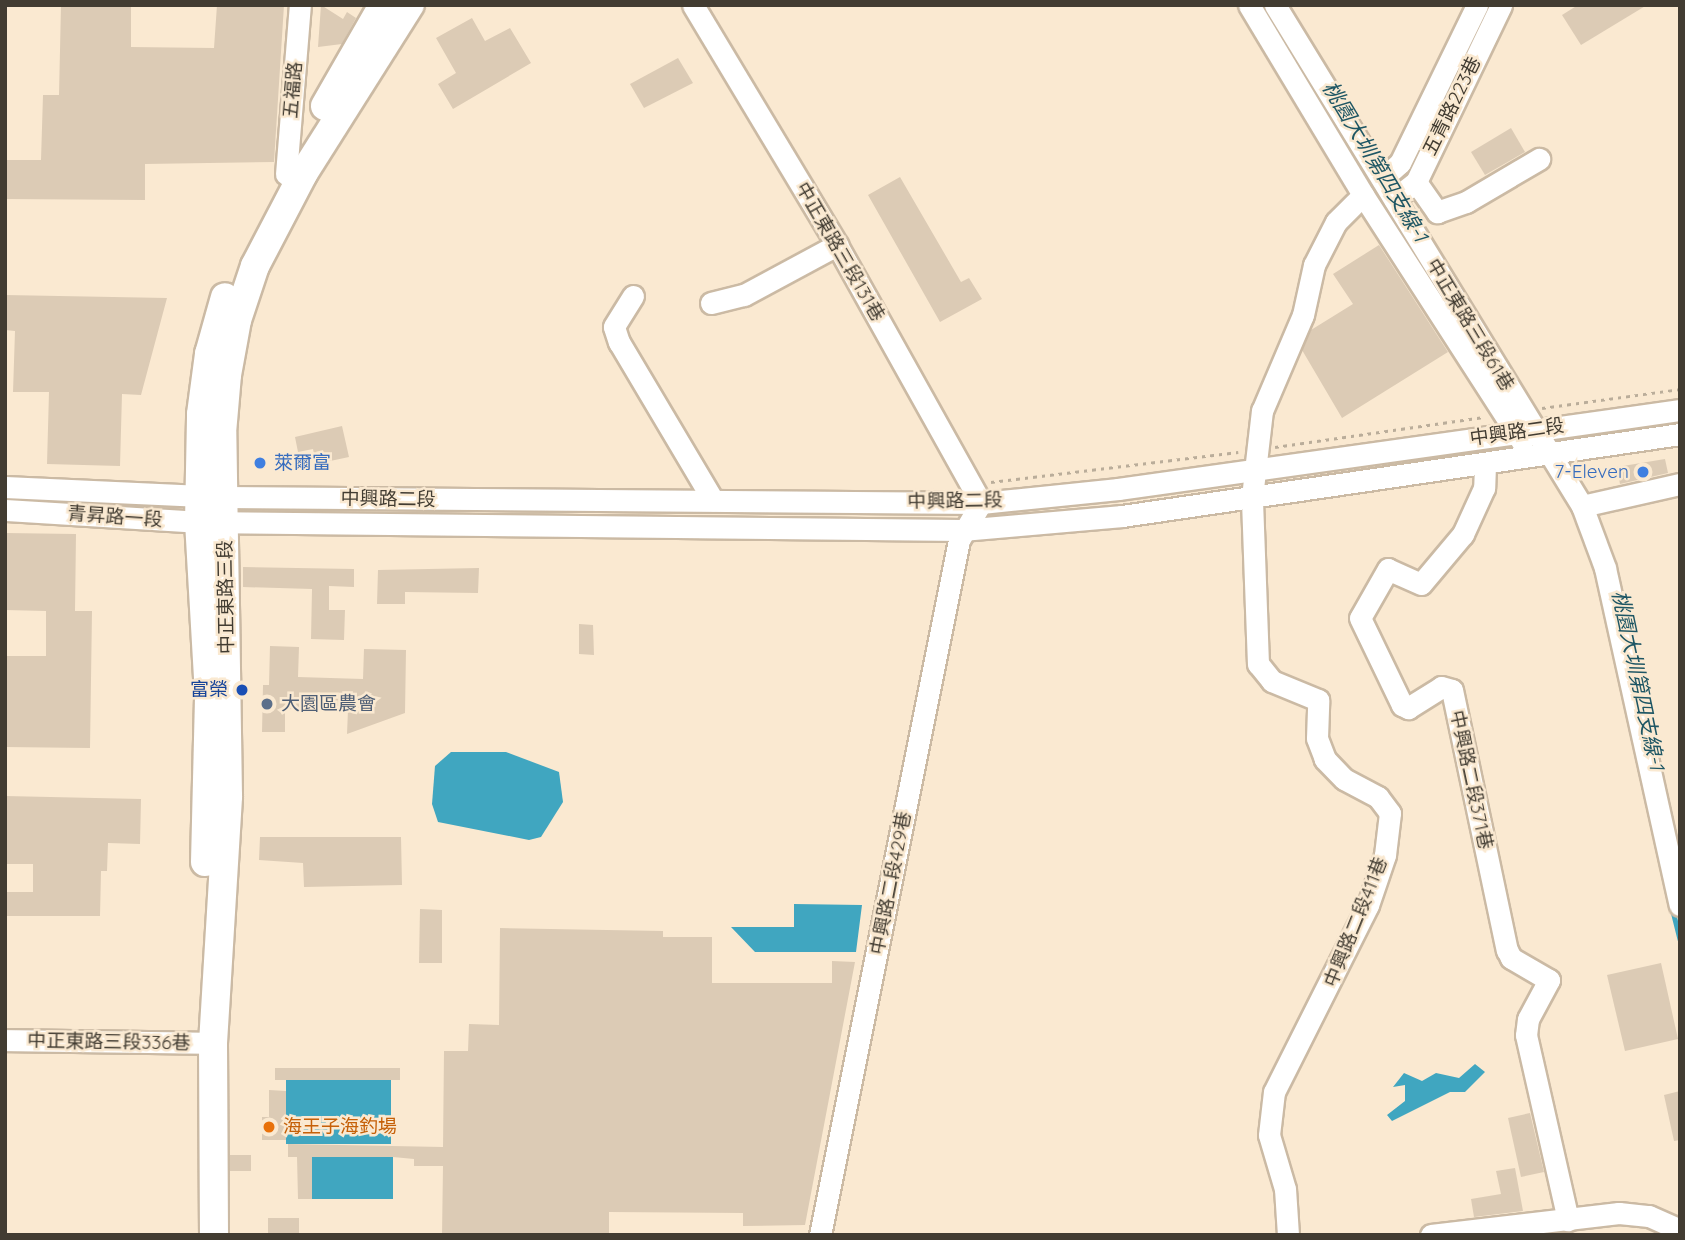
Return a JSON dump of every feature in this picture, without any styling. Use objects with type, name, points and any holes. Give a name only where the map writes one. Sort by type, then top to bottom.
[{"type":"main road","name":"中正東路三段","points":[[196,1235],[204,1043],[228,796],[212,509],[201,414],[209,354],[228,289],[286,174],[383,5]]},
{"type":"main road","name":"中正東路三段","points":[[212,509],[227,375],[237,320],[256,266],[303,174],[410,5]]},
{"type":"main road","name":"中正東路三段","points":[[204,1043],[214,1235]]},
{"type":"street","name":"五福路","points":[[286,174],[300,5]]},
{"type":"street","name":"中正東路三段131巷","points":[[693,5],[982,493]]},
{"type":"street","points":[[1249,5],[1363,195],[1528,424],[1582,506],[1605,568],[1680,905]]},
{"type":"street","name":"中正東路三段61巷","points":[[1275,5],[1528,424]]},
{"type":"street","name":"五青路223巷","points":[[1382,180],[1400,163],[1477,5]]},
{"type":"street","name":"五青路223巷","points":[[1394,199],[1416,182],[1500,5]]},
{"type":"street","points":[[1416,182],[1437,212],[1466,202],[1539,159]]},
{"type":"street","points":[[1252,497],[1262,411],[1303,315],[1314,265],[1336,222],[1363,195]]},
{"type":"street","points":[[711,303],[744,295],[837,245]]},
{"type":"street","points":[[632,296],[614,327],[619,342],[713,500]]},
{"type":"street","name":"中興路二段","points":[[212,509],[415,500],[713,500],[982,493],[1528,424],[1680,410]]},
{"type":"street","name":"中興路二段","points":[[212,509],[414,525],[962,530],[1252,497],[1548,457],[1680,434]]},
{"type":"street","name":"中興路二段371巷","points":[[1485,465],[1484,488],[1463,534],[1421,584],[1388,569],[1360,618],[1402,705],[1408,708],[1440,687],[1452,690],[1507,950],[1511,958],[1549,979],[1528,1019],[1526,1035],[1568,1220]]},
{"type":"street","points":[[1582,506],[1680,484]]},
{"type":"street","name":"青昇路一段","points":[[5,487],[212,509]]},
{"type":"street","points":[[962,530],[982,493]]},
{"type":"street","name":"中興路二段411巷","points":[[1252,497],[1258,664],[1272,681],[1318,700],[1317,738],[1325,760],[1344,779],[1378,797],[1390,813],[1385,855],[1368,905],[1274,1093],[1269,1135],[1285,1189],[1288,1235]]},
{"type":"street","points":[[414,525],[415,500]]},
{"type":"street","name":"青昇路一段","points":[[5,510],[212,509]]},
{"type":"street","name":"中興路二段429巷","points":[[820,1235],[962,530]]},
{"type":"street","name":"中正東路三段336巷","points":[[5,1040],[204,1043]]},
{"type":"street","points":[[1431,1235],[1619,1213],[1649,1216],[1680,1230]]},
{"type":"path","points":[[1528,424],[1680,389]]},
{"type":"path","points":[[982,493],[1257,459],[1484,416]]},
{"type":"water","points":[[451,752],[506,752],[559,772],[563,802],[541,837],[529,840],[438,822],[432,804],[435,766]]},
{"type":"water","points":[[794,904],[862,905],[856,952],[755,952],[731,927],[794,927]]},
{"type":"water","points":[[1475,1064],[1485,1072],[1465,1092],[1450,1092],[1392,1121],[1387,1115],[1405,1101],[1405,1085],[1393,1087],[1404,1073],[1422,1081],[1436,1073],[1459,1078]]},
{"type":"water","points":[[286,1080],[391,1080],[391,1144],[286,1144]]},
{"type":"water","points":[[312,1157],[393,1157],[393,1199],[312,1199]]},
{"type":"building","points":[[61,5],[131,5],[131,47],[214,48],[217,5],[284,5],[274,162],[145,164],[145,200],[5,199],[5,160],[41,160],[43,95],[59,95]]},
{"type":"building","points":[[321,5],[343,19],[347,12],[356,18],[342,44],[318,47]]},
{"type":"building","points":[[1578,5],[1647,5],[1581,45],[1562,15]]},
{"type":"building","points":[[472,18],[485,41],[510,28],[531,63],[453,109],[438,84],[456,73],[436,38]]},
{"type":"building","points":[[678,58],[693,83],[644,108],[630,84]]},
{"type":"building","points":[[1511,128],[1525,152],[1485,175],[1471,152]]},
{"type":"building","points":[[900,177],[961,282],[969,278],[982,299],[940,322],[868,195]]},
{"type":"building","points":[[1379,245],[1448,352],[1342,418],[1302,350],[1311,330],[1353,304],[1333,274]]},
{"type":"building","points":[[5,295],[167,298],[141,395],[122,394],[120,466],[47,464],[49,392],[13,392],[15,331],[5,330]]},
{"type":"building","points":[[342,426],[349,457],[316,464],[313,449],[298,452],[295,437]]},
{"type":"building","name":"7-Eleven","points":[[1665,459],[1668,473],[1620,484],[1617,467]]},
{"type":"building","points":[[5,533],[76,534],[75,611],[92,611],[90,748],[5,747],[5,656],[46,656],[46,611],[5,610]]},
{"type":"building","points":[[243,567],[354,569],[354,587],[329,586],[329,610],[345,610],[344,640],[311,639],[312,589],[243,587]]},
{"type":"building","points":[[479,568],[478,593],[405,592],[405,604],[377,604],[378,570]]},
{"type":"building","points":[[579,624],[593,625],[594,655],[579,654]]},
{"type":"building","points":[[270,646],[299,647],[298,677],[363,679],[364,649],[406,650],[405,713],[347,734],[348,710],[285,709],[285,732],[262,732],[263,685],[269,685]]},
{"type":"building","points":[[5,796],[141,799],[140,844],[108,843],[107,871],[101,871],[100,916],[5,916],[5,892],[33,892],[33,864],[5,864]]},
{"type":"building","points":[[260,837],[401,837],[402,885],[304,887],[303,863],[259,860]]},
{"type":"building","points":[[420,909],[442,910],[442,963],[419,963]]},
{"type":"building","points":[[500,928],[663,931],[663,937],[712,937],[712,983],[832,983],[832,961],[855,962],[805,1225],[743,1226],[743,1213],[609,1212],[609,1235],[442,1235],[443,1166],[414,1166],[414,1159],[393,1157],[312,1157],[312,1199],[298,1199],[297,1157],[288,1157],[288,1144],[443,1147],[444,1051],[468,1051],[469,1024],[499,1025]]},
{"type":"building","points":[[1661,963],[1678,1039],[1625,1051],[1607,975]]},
{"type":"building","points":[[275,1068],[400,1068],[400,1080],[275,1080]]},
{"type":"building","points":[[269,1090],[286,1091],[286,1140],[262,1140],[262,1117],[269,1117]]},
{"type":"building","points":[[1680,1091],[1680,1140],[1674,1141],[1664,1095]]},
{"type":"building","points":[[1530,1113],[1544,1172],[1521,1177],[1508,1118]]},
{"type":"building","points":[[230,1155],[251,1155],[251,1171],[230,1171]]},
{"type":"building","points":[[1515,1168],[1523,1211],[1474,1217],[1471,1199],[1501,1194],[1496,1171]]},
{"type":"building","points":[[268,1218],[299,1218],[299,1235],[268,1235]]},
{"type":"waterway","points":[[1473,38],[1489,5]]},
{"type":"waterway","name":"桃園大圳第四支線-1","points":[[1327,111],[1428,277]]},
{"type":"waterway","name":"桃園大圳第四支線-1","points":[[1673,911],[1680,939]]},
{"type":"place","name":"萊爾富","points":[[260,463]]},
{"type":"place","name":"7-Eleven","points":[[1643,472]]},
{"type":"place","name":"富榮","points":[[242,690]]},
{"type":"place","name":"大園區農會","points":[[267,704]]},
{"type":"place","name":"海王子海釣場","points":[[269,1127]]}]
